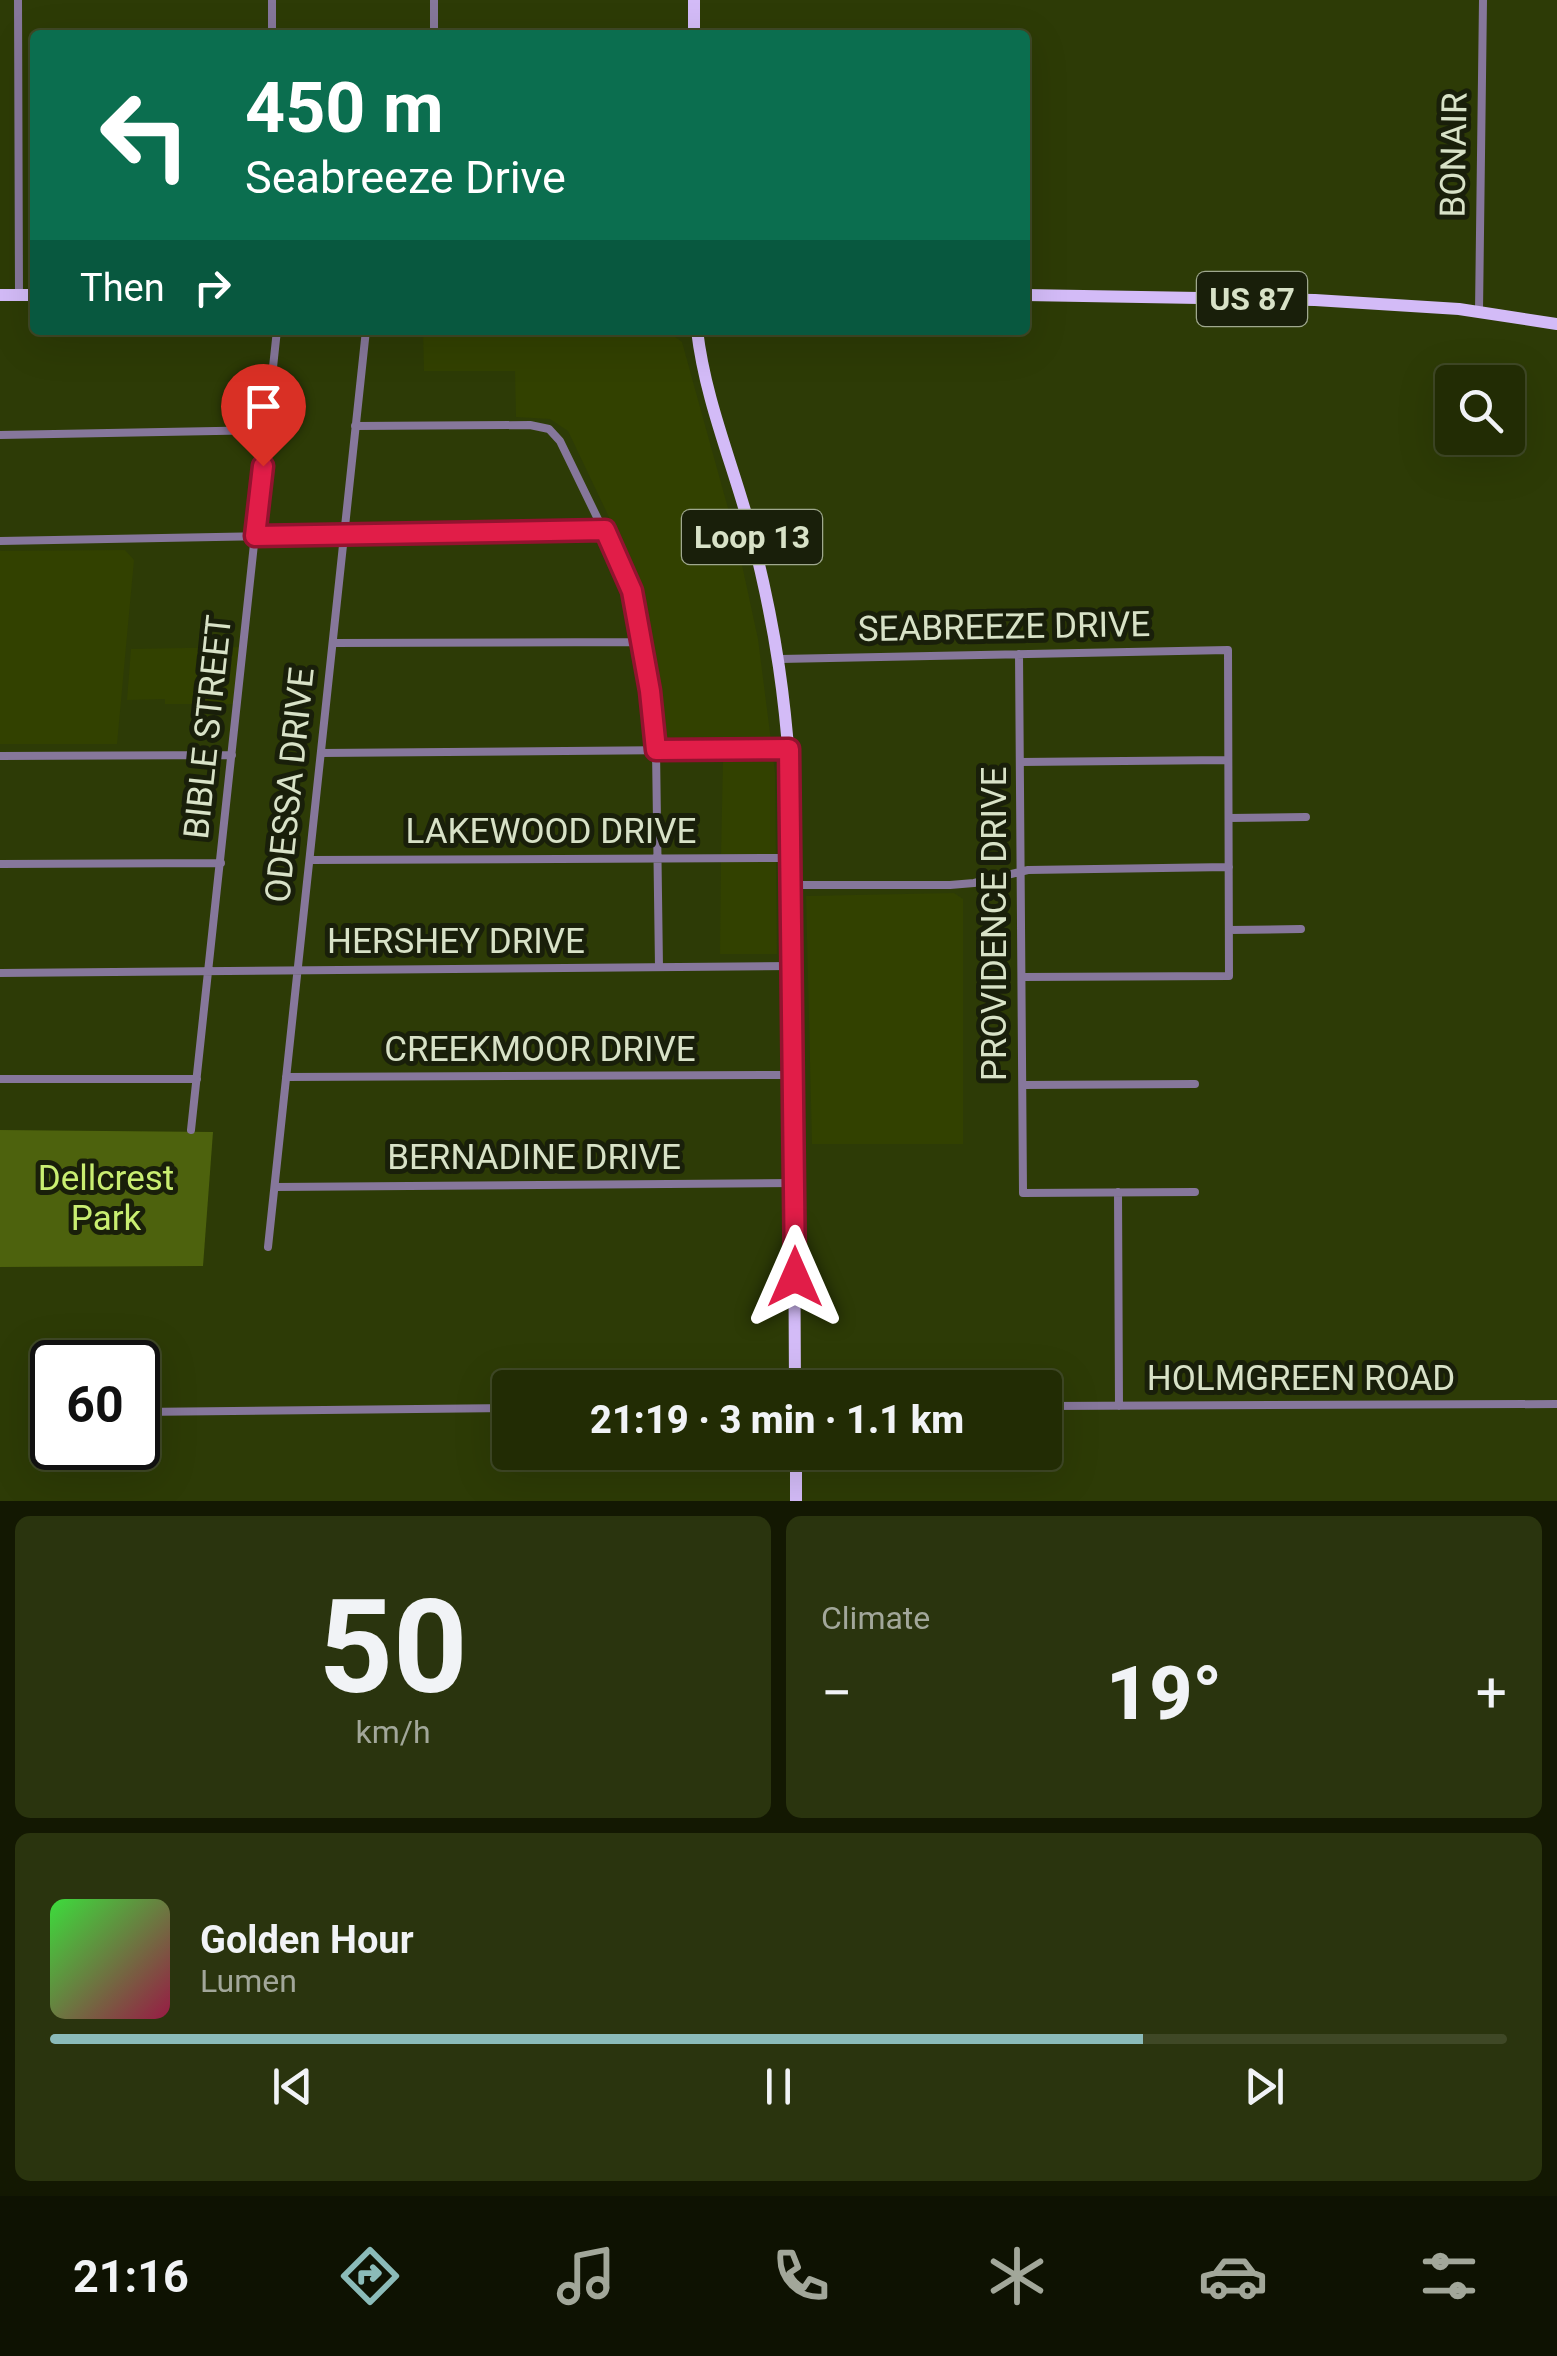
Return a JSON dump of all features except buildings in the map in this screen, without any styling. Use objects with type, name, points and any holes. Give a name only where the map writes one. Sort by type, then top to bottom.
[{"type":"main road","points":[[694,0],[694,30]]},
{"type":"main road","points":[[0,295],[30,295]]},
{"type":"main road","name":"US 87","points":[[1030,295],[1315,300],[1480,311],[1557,324]]},
{"type":"main road","name":"Loop 13","points":[[696,335],[720,438],[749,524],[780,659],[789,749],[796,1370]]},
{"type":"main road","points":[[796,1470],[796,1501]]},
{"type":"street","points":[[18,0],[20,295]]},
{"type":"street","points":[[272,0],[272,30]]},
{"type":"street","points":[[434,0],[434,30]]},
{"type":"street","name":"BONAIR","points":[[1480,311],[1483,0]]},
{"type":"street","name":"BIBLE STREET","points":[[192,1130],[277,335]]},
{"type":"street","name":"ODESSA DRIVE","points":[[268,1247],[365,335]]},
{"type":"street","points":[[354,426],[530,425],[549,430],[560,441],[632,591],[642,642],[656,750],[660,967]]},
{"type":"street","points":[[0,435],[266,430]]},
{"type":"street","points":[[0,541],[605,530]]},
{"type":"street","points":[[332,643],[642,642]]},
{"type":"street","name":"SEABREEZE DRIVE","points":[[780,659],[1228,650],[1228,760]]},
{"type":"street","name":"PROVIDENCE DRIVE","points":[[1020,654],[1023,1193],[1118,1192]]},
{"type":"street","points":[[321,752],[789,749]]},
{"type":"street","points":[[0,756],[232,755]]},
{"type":"street","points":[[1020,762],[1228,760],[1230,868],[1229,976],[1022,976]]},
{"type":"street","points":[[1229,818],[1306,817]]},
{"type":"street","name":"LAKEWOOD DRIVE","points":[[310,860],[792,858]]},
{"type":"street","points":[[0,864],[221,863]]},
{"type":"street","points":[[792,885],[950,885],[1021,871],[1230,868]]},
{"type":"street","points":[[1229,930],[1301,929]]},
{"type":"street","name":"HERSHEY DRIVE","points":[[0,973],[793,966]]},
{"type":"street","name":"CREEKMOOR DRIVE","points":[[286,1077],[793,1075]]},
{"type":"street","points":[[0,1079],[197,1079]]},
{"type":"street","points":[[1023,1085],[1195,1084]]},
{"type":"street","name":"BERNADINE DRIVE","points":[[275,1187],[794,1183]]},
{"type":"street","points":[[1119,1406],[1118,1192],[1195,1192]]},
{"type":"street","name":"HOLMGREEN ROAD","points":[[1062,1406],[1557,1404]]},
{"type":"street","points":[[160,1412],[492,1408]]},
{"type":"shaded area","points":[[423,335],[673,335],[682,342],[736,537],[758,639],[775,772],[776,855],[721,854],[723,761],[673,758],[664,729],[648,620],[637,576],[568,431],[550,419],[516,417],[515,371],[424,371]]},
{"type":"shaded area","points":[[125,550],[134,560],[117,744],[0,744],[0,551]]},
{"type":"shaded area","points":[[239,647],[233,704],[127,700],[131,649]]},
{"type":"shaded area","points":[[721,861],[776,862],[777,954],[720,954]]},
{"type":"shaded area","points":[[954,893],[963,899],[963,1144],[812,1144],[806,896]]},
{"type":"green space","name":"Dellcrest Park","points":[[0,1130],[213,1132],[203,1266],[0,1267]]},
{"type":"route","points":[[263,466],[255,536],[605,530],[632,591],[656,750],[789,749],[795,1277]]}]
